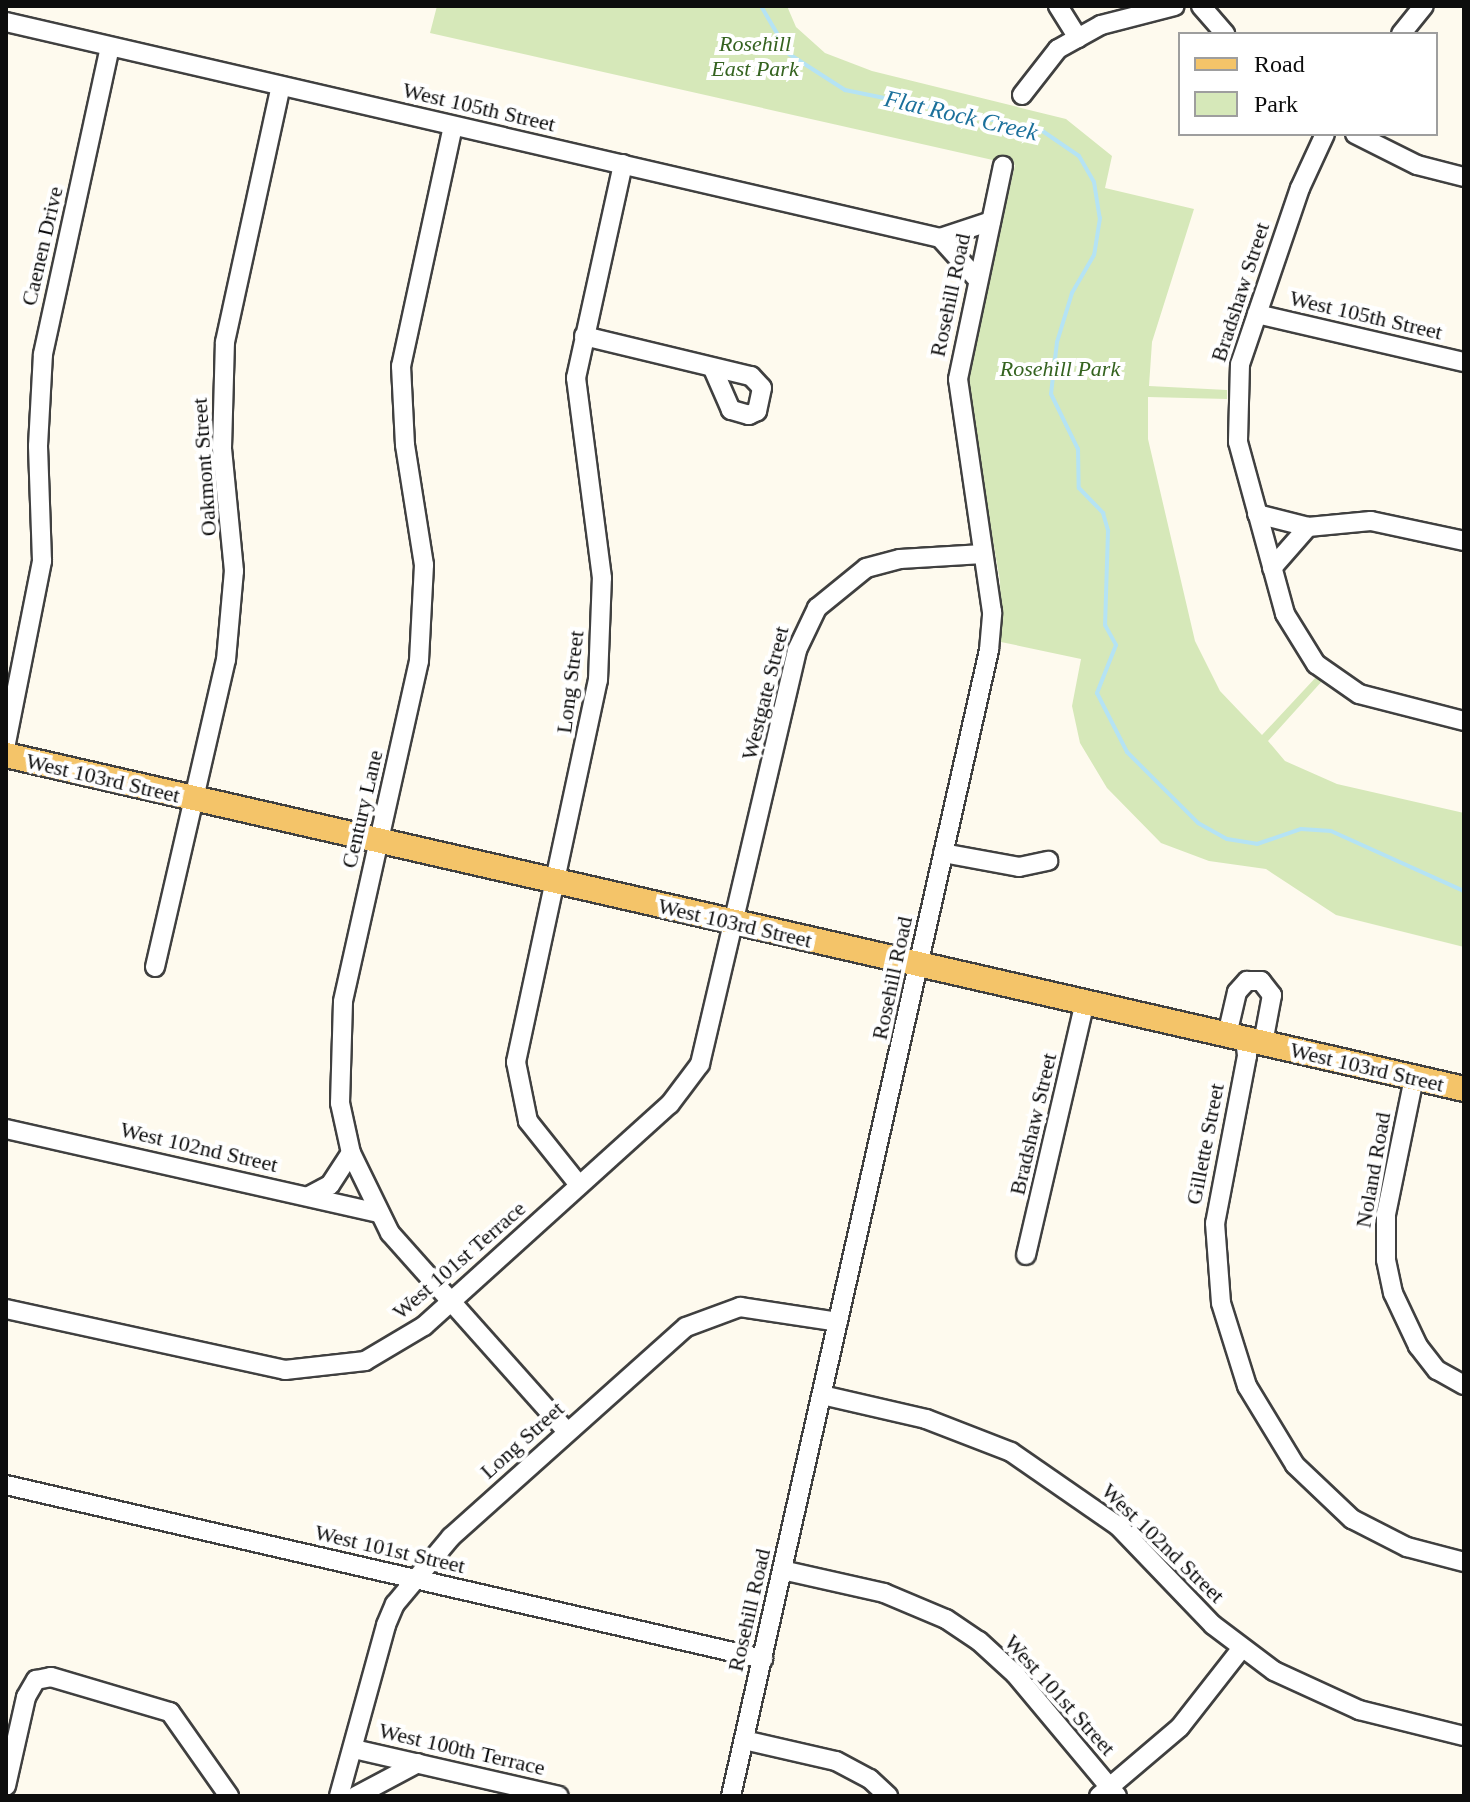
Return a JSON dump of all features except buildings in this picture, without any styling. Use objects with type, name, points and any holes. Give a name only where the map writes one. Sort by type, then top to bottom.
[{"type":"main road","name":"West 103rd Street","points":[[6,755],[1464,1089]]},
{"type":"street","points":[[1058,6],[1078,38]]},
{"type":"street","points":[[1022,95],[1043,63],[1078,38],[1101,25],[1175,6]]},
{"type":"street","points":[[1201,6],[1223,32]]},
{"type":"street","points":[[1403,32],[1424,6]]},
{"type":"street","name":"West 105th Street","points":[[6,22],[940,238]]},
{"type":"street","name":"Caenen Drive","points":[[6,743],[42,561],[38,432],[43,354],[110,47]]},
{"type":"street","name":"Oakmont Street","points":[[155,967],[231,618],[234,571],[221,405],[225,342],[281,86]]},
{"type":"street","name":"Century Lane","points":[[453,126],[401,366],[405,445],[424,565],[419,661],[339,1039],[340,1103],[351,1153],[390,1233],[567,1432]]},
{"type":"street","name":"Bradshaw Street","points":[[1324,136],[1300,188],[1240,364],[1235,410],[1238,442],[1285,614],[1306,653],[1324,673],[1359,694],[1464,721]]},
{"type":"street","points":[[1359,136],[1417,165],[1464,177]]},
{"type":"street","name":"Long Street","points":[[579,1185],[528,1121],[516,1074],[591,724],[602,635],[596,511],[575,391],[584,336],[623,164]]},
{"type":"street","name":"Rosehill Road","points":[[731,1796],[989,650],[992,612],[959,410],[962,346],[1003,166]]},
{"type":"street","points":[[977,279],[940,238],[991,221]]},
{"type":"street","name":"West 105th Street","points":[[1257,314],[1464,362]]},
{"type":"street","points":[[584,336],[686,359],[714,371]]},
{"type":"street","points":[[1257,514],[1308,527],[1371,521],[1464,541]]},
{"type":"street","points":[[1272,568],[1308,527]]},
{"type":"street","name":"Westgate Street","points":[[735,923],[797,650],[817,608],[866,568],[900,559],[983,554]]},
{"type":"street","points":[[943,853],[1019,867],[1048,861]]},
{"type":"street","name":"West 101st Terrace","points":[[6,1309],[261,1365],[309,1370],[350,1365],[382,1354],[450,1303],[690,1082],[706,1048],[735,923]]},
{"type":"street","name":"Bradshaw Street","points":[[1026,1255],[1085,1002]]},
{"type":"street","name":"Gillette Street","points":[[1245,1039],[1247,1056],[1219,1185],[1215,1236],[1221,1303],[1252,1397],[1295,1465],[1352,1519],[1407,1547],[1464,1562]]},
{"type":"street","name":"Noland Road","points":[[1414,1078],[1386,1214],[1386,1260],[1393,1293],[1418,1346],[1437,1370],[1464,1385]]},
{"type":"street","name":"West 102nd Street","points":[[6,1129],[380,1213]]},
{"type":"street","points":[[309,1196],[330,1185],[351,1153]]},
{"type":"street","name":"Long Street","points":[[339,1796],[386,1625],[415,1579],[451,1537],[672,1338],[706,1316],[759,1307],[838,1322]]},
{"type":"street","name":"West 102nd Street","points":[[822,1395],[969,1434],[1054,1477],[1118,1526],[1191,1604],[1242,1648],[1322,1696],[1464,1736]]},
{"type":"street","name":"West 101st Street","points":[[6,1485],[763,1659]]},
{"type":"street","name":"West 101st Street","points":[[782,1570],[884,1593],[946,1619],[1015,1674],[1108,1793]]},
{"type":"street","points":[[1108,1793],[1180,1727],[1242,1648]]},
{"type":"street","points":[[6,1786],[26,1697],[36,1680],[51,1677],[170,1712],[229,1796]]},
{"type":"street","points":[[744,1740],[836,1761],[870,1779],[888,1796]]},
{"type":"street","name":"West 100th Terrace","points":[[354,1749],[547,1795]]},
{"type":"street","points":[[356,1796],[418,1763]]},
{"type":"green space","name":"Rosehill Park","points":[[437,6],[787,6],[796,27],[825,53],[872,71],[1066,119],[1112,156],[1105,188],[1194,209],[1152,342],[1149,386],[1227,390],[1227,399],[1148,397],[1148,439],[1195,641],[1220,691],[1262,735],[1318,675],[1323,680],[1268,741],[1285,761],[1337,784],[1464,813],[1464,947],[1336,915],[1266,869],[1209,861],[1161,843],[1107,788],[1080,743],[1072,706],[1081,659],[1001,642],[1000,581],[971,414],[969,365],[1015,165],[430,33]]},
{"type":"waterway","name":"Flat Rock Creek","points":[[761,6],[789,54],[845,90],[1041,130],[1079,156],[1094,182],[1100,218],[1094,255],[1072,293],[1057,342],[1051,394],[1078,449],[1079,488],[1103,513],[1108,531],[1105,625],[1116,645],[1097,693],[1127,752],[1198,823],[1227,839],[1257,844],[1301,829],[1331,831],[1464,891]]},
{"type":"park label","name":"Rosehill East Park","points":[[755,56]]}]
